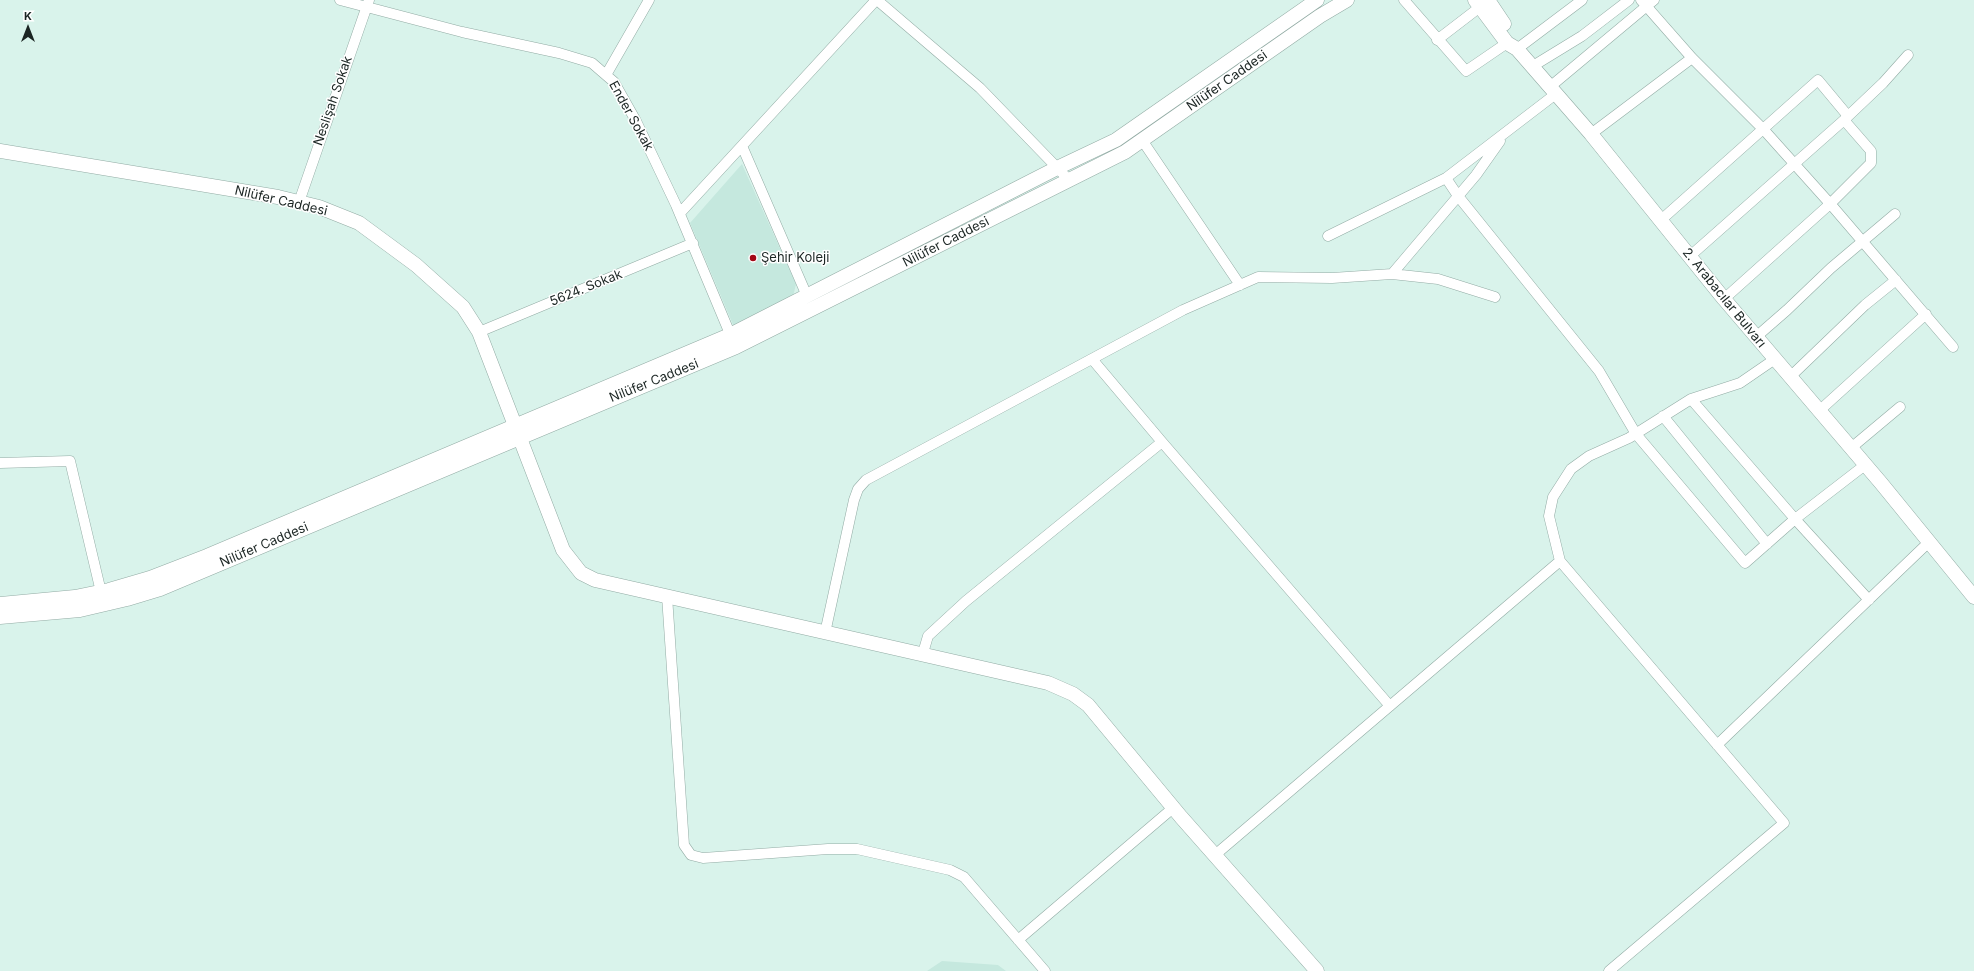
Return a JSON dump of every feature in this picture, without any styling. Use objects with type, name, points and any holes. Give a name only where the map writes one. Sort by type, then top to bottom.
[{"type":"street","name":"Ender Sokak","points":[[340,0],[367,3],[462,32],[565,55],[592,63],[606,75],[614,82],[636,121],[680,213],[733,341]]},
{"type":"street","points":[[606,75],[649,0]]},
{"type":"street","points":[[680,213],[876,0],[980,88],[1069,180]]},
{"type":"street","name":"Nilüfer Caddesi","points":[[0,617],[80,610],[127,600],[160,589],[517,432],[733,341],[1125,152],[1320,16],[1347,0]]},
{"type":"street","points":[[1404,0],[1437,40],[1466,71],[1512,46],[1582,0]]},
{"type":"street","points":[[1533,66],[1582,36],[1630,0]]},
{"type":"street","points":[[733,341],[807,296],[1057,168],[1116,140],[1313,1],[1320,16]]},
{"type":"street","points":[[1437,40],[1481,2]]},
{"type":"street","name":"2. Arabacılar Bulvarı","points":[[1481,2],[1512,36],[1512,46],[1533,66],[1592,134],[1724,300],[1851,448],[1974,597]]},
{"type":"street","points":[[1328,236],[1446,178],[1507,132],[1554,90],[1647,2],[1692,58],[1764,130],[1862,240],[1953,347]]},
{"type":"street","name":"Neslişah Sokak","points":[[299,202],[367,3]]},
{"type":"street","points":[[1689,257],[1846,118],[1883,83],[1908,55]]},
{"type":"street","points":[[1592,134],[1692,58]]},
{"type":"street","points":[[1661,220],[1764,130],[1799,95],[1818,80],[1871,151],[1871,163],[1830,204],[1724,300]]},
{"type":"street","points":[[1392,274],[1458,196],[1507,132]]},
{"type":"street","points":[[1142,140],[1240,285]]},
{"type":"street","points":[[742,146],[807,296]]},
{"type":"street","name":"Nilüfer Caddesi","points":[[0,151],[299,202],[319,207],[359,223],[416,265],[464,307],[478,332],[517,432]]},
{"type":"street","points":[[1446,178],[1458,196],[1598,371],[1636,434],[1745,563],[1795,519],[1865,465]]},
{"type":"street","points":[[1756,337],[1862,240],[1895,214]]},
{"type":"street","name":"5624. Sokak","points":[[478,332],[693,243]]},
{"type":"street","points":[[825,633],[854,500],[858,489],[866,480],[1183,310],[1258,277],[1332,278],[1392,274],[1438,279],[1495,297]]},
{"type":"street","points":[[1790,377],[1865,305],[1896,280]]},
{"type":"street","points":[[1819,412],[1926,314]]},
{"type":"street","points":[[1092,359],[1390,706]]},
{"type":"street","points":[[1609,971],[1784,823],[1560,561],[1549,516],[1553,497],[1571,469],[1589,456],[1636,434],[1691,399],[1740,383],[1775,359]]},
{"type":"street","points":[[1691,399],[1795,519],[1869,600]]},
{"type":"street","points":[[1851,448],[1900,407]]},
{"type":"street","points":[[1663,416],[1767,544]]},
{"type":"street","points":[[0,604],[75,597],[101,592],[150,578],[517,432],[563,550],[582,574],[595,580],[825,633],[922,653],[1048,683],[1073,694],[1088,705],[1173,808],[1317,971]]},
{"type":"street","points":[[922,653],[928,636],[966,601],[1162,442]]},
{"type":"street","points":[[0,463],[70,460],[101,592]]},
{"type":"street","points":[[1716,745],[1929,542]]},
{"type":"street","points":[[1215,855],[1560,561]]},
{"type":"street","points":[[667,596],[684,845],[691,855],[703,858],[828,849],[857,849],[950,870],[964,877],[1045,971]]},
{"type":"street","points":[[1018,940],[1173,808]]},
{"type":"shaded area","points":[[742,164],[796,284],[793,297],[734,327],[690,223]]},
{"type":"shaded area","points":[[942,961],[998,965],[1006,971],[927,971]]},
{"type":"place","name":"Şehir Koleji","points":[[753,258]]}]
